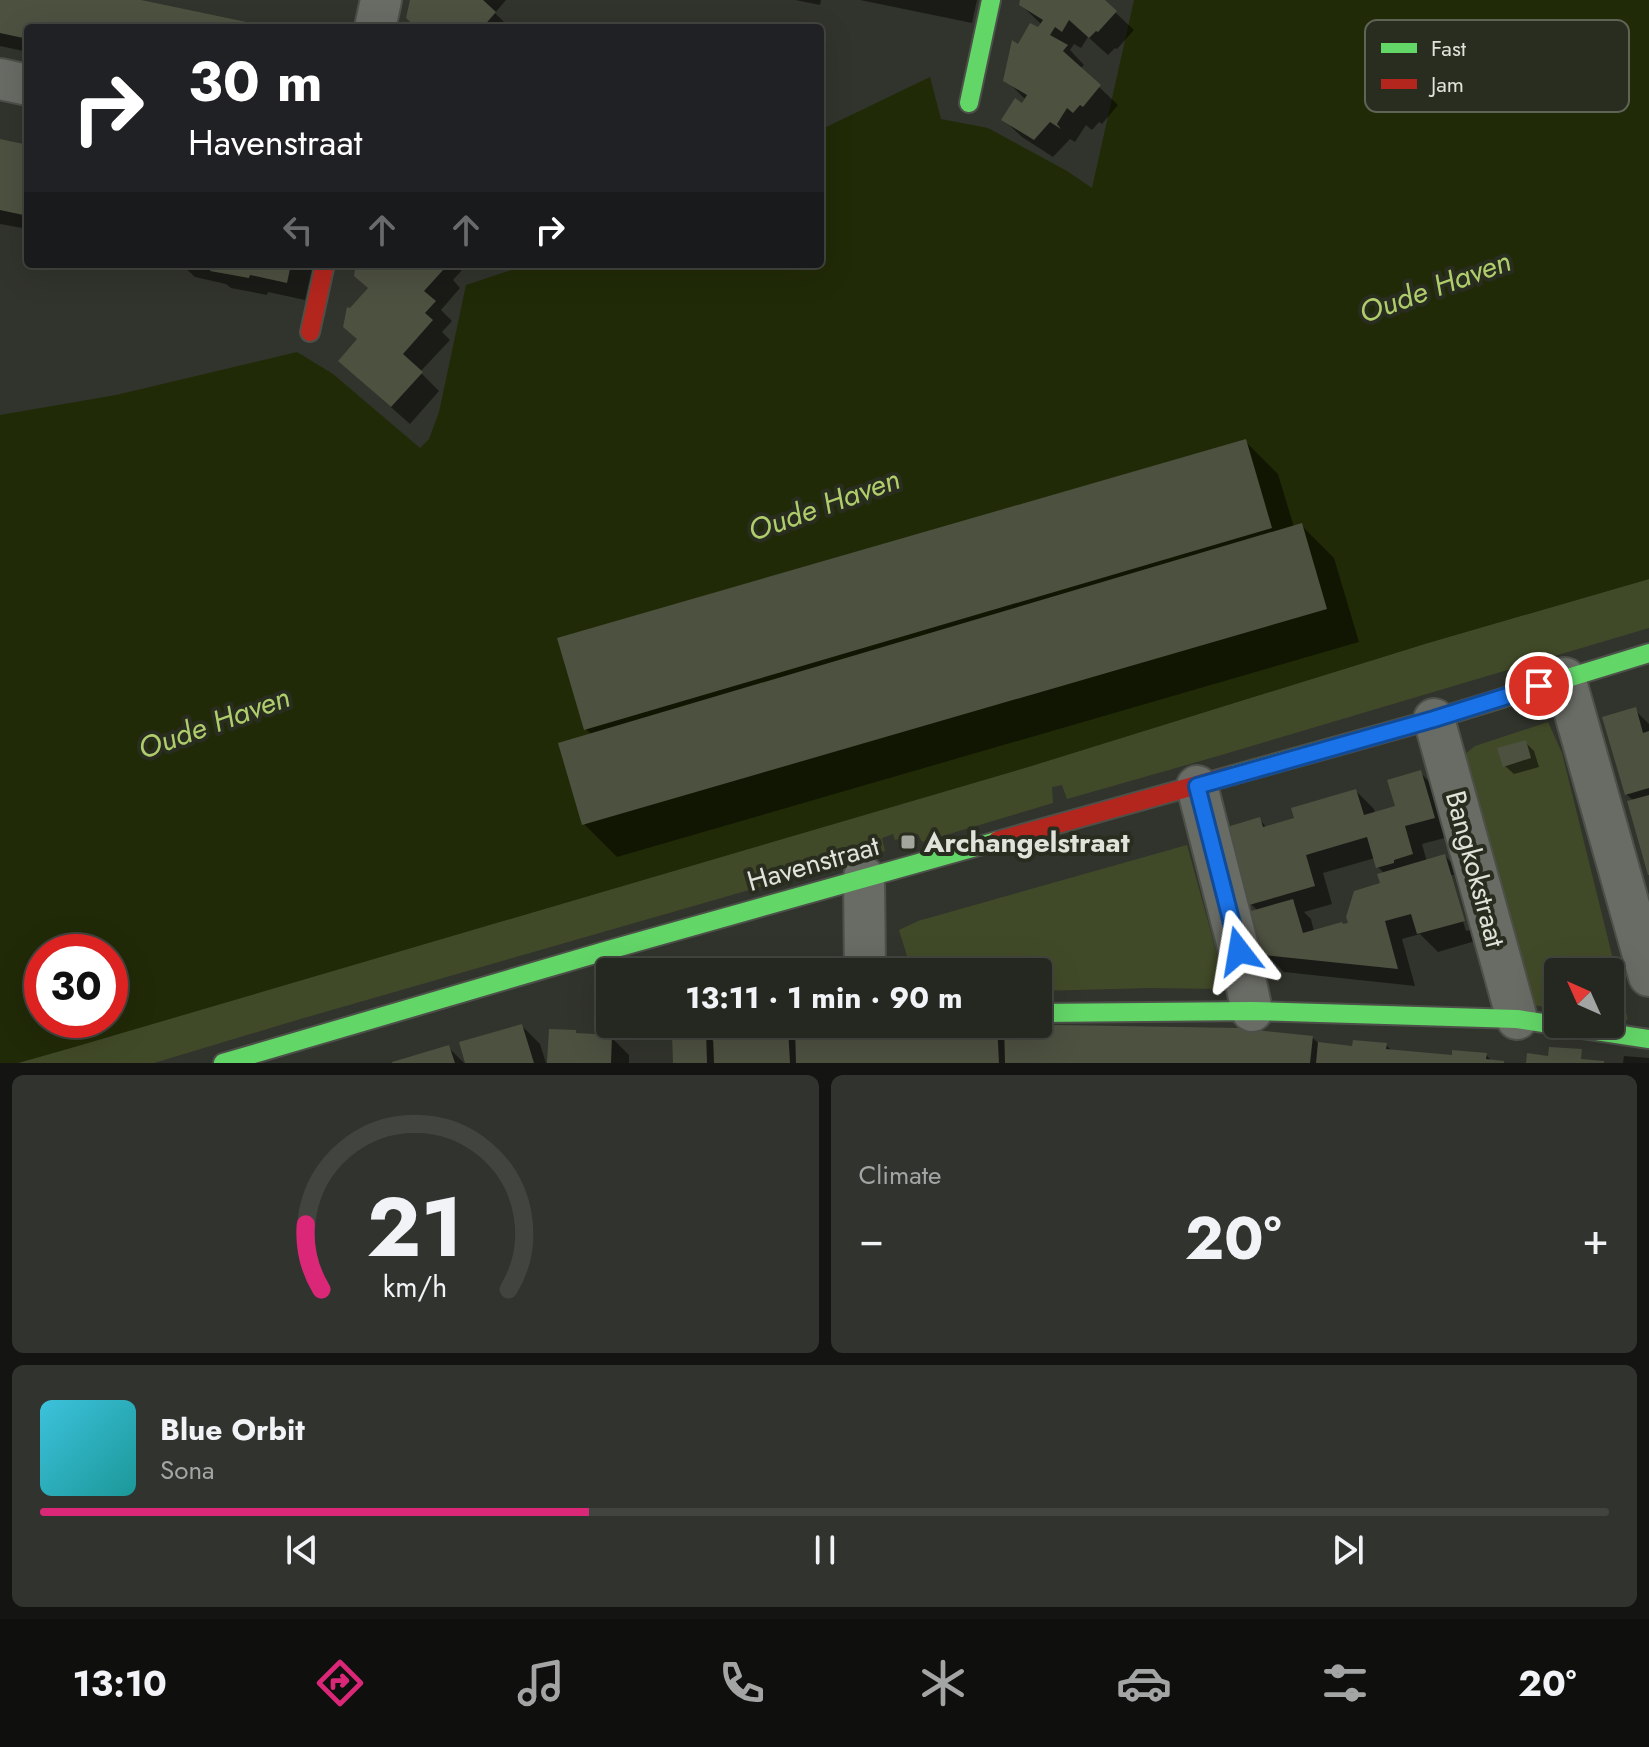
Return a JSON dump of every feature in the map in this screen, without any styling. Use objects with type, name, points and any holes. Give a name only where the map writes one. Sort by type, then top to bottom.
[{"type":"street","points":[[376,24],[381,0]]},
{"type":"street","points":[[969,103],[991,0]]},
{"type":"street","points":[[0,79],[24,84]]},
{"type":"street","points":[[310,332],[324,268]]},
{"type":"street","name":"Havenstraat","points":[[223,1063],[864,877],[1434,719],[1649,653]]},
{"type":"street","points":[[1565,678],[1649,976]]},
{"type":"street","name":"Bangkokstraat","points":[[1434,719],[1517,1019]]},
{"type":"street","points":[[1197,786],[1252,1011]]},
{"type":"street","points":[[864,877],[865,958]]},
{"type":"street","points":[[1052,1013],[1252,1011],[1517,1019],[1649,1039]]},
{"type":"shaded area","points":[[1649,579],[1649,628],[1211,758],[1067,799],[1062,785],[1052,787],[1053,803],[922,842],[918,834],[895,840],[893,834],[882,838],[885,851],[154,1063],[18,1063],[103,1038],[128,1038],[128,1031],[1028,767],[1428,643]]},
{"type":"shaded area","points":[[1548,722],[1562,753],[1613,958],[1544,958],[1544,1007],[1525,1004],[1459,759],[1475,746]]},
{"type":"shaded area","points":[[1187,845],[1220,965],[1222,989],[1052,991],[1052,958],[908,958],[899,930],[918,921]]},
{"type":"water","name":"Oude Haven","points":[[1134,0],[1649,0],[1649,579],[1428,643],[1028,767],[128,1031],[128,934],[24,934],[24,1038],[105,1038],[18,1063],[0,1063],[0,415],[116,395],[297,352],[333,374],[420,448],[429,439],[439,412],[466,285],[518,268],[824,268],[824,128],[930,77],[941,119],[988,128],[1092,188]]},
{"type":"building","points":[[0,0],[141,0],[256,24],[24,24],[24,38],[0,33]]},
{"type":"building","points":[[410,0],[483,0],[496,12],[486,24],[413,24],[406,18]]},
{"type":"building","points":[[1020,0],[1105,0],[1117,11],[1089,38],[1069,20],[1062,32],[1055,27],[1050,35],[1068,45],[1063,51],[1101,85],[1083,107],[1080,105],[1073,113],[1067,108],[1057,124],[1061,129],[1050,122],[1034,140],[1001,120],[1015,98],[1022,103],[1027,95],[1003,81],[1012,40],[1018,44],[1030,23],[1038,27],[1043,20],[1019,5]]},
{"type":"building","points":[[0,139],[24,144],[24,215],[0,210]]},
{"type":"building","points":[[211,268],[290,268],[287,283],[210,271]]},
{"type":"building","points":[[355,268],[444,269],[424,291],[436,301],[425,313],[433,320],[403,354],[423,372],[391,407],[338,361],[357,339],[343,327],[347,307],[350,308],[368,288],[354,276]]},
{"type":"building","points":[[1246,439],[1272,528],[584,730],[557,638]]},
{"type":"building","points":[[1302,523],[1327,609],[582,825],[558,743]]},
{"type":"building","points":[[1636,707],[1643,733],[1649,731],[1649,788],[1625,795],[1602,717]]},
{"type":"building","points":[[1526,740],[1531,758],[1503,767],[1497,748]]},
{"type":"building","points":[[1421,770],[1435,818],[1405,826],[1413,854],[1376,868],[1367,837],[1306,855],[1315,886],[1249,905],[1227,827],[1260,817],[1263,827],[1294,818],[1291,808],[1356,789],[1364,815],[1395,806],[1387,780]]},
{"type":"building","points":[[1649,795],[1649,875],[1648,875],[1627,801]]},
{"type":"building","points":[[1445,854],[1465,921],[1417,934],[1411,914],[1385,921],[1398,969],[1263,955],[1251,911],[1293,899],[1303,933],[1348,923],[1346,917],[1354,891],[1380,883],[1377,874]]},
{"type":"building","points":[[522,1024],[534,1063],[465,1063],[459,1042]]},
{"type":"building","points":[[1052,1025],[1238,1028],[1313,1036],[1310,1063],[1005,1063],[1004,1038],[1052,1038]]},
{"type":"building","points":[[549,1029],[576,1030],[576,1033],[596,1034],[596,1038],[612,1038],[611,1063],[547,1063]]},
{"type":"building","points":[[672,1038],[706,1038],[707,1063],[673,1063]]},
{"type":"building","points":[[713,1038],[789,1038],[790,1063],[714,1063]]},
{"type":"building","points":[[795,1038],[998,1038],[999,1063],[796,1063]]},
{"type":"building","points":[[1353,1040],[1387,1043],[1386,1049],[1452,1055],[1452,1050],[1487,1053],[1486,1059],[1504,1063],[1316,1063],[1318,1042],[1352,1046]]},
{"type":"building","points":[[449,1045],[455,1063],[392,1063],[392,1062]]},
{"type":"building","points":[[1549,1047],[1582,1049],[1581,1059],[1604,1063],[1526,1063],[1527,1053],[1548,1056]]},
{"type":"traffic: fast","points":[[969,103],[991,0]]},
{"type":"traffic: fast","points":[[1233,775],[1434,719],[1649,653]]},
{"type":"traffic: fast","points":[[223,1063],[997,841]]},
{"type":"traffic: fast","points":[[1052,1013],[1252,1011],[1517,1019],[1649,1039]]},
{"type":"traffic: jam","points":[[310,332],[324,268]]},
{"type":"traffic: jam","points":[[997,841],[1233,775]]},
{"type":"place","name":"Archangelstraat","points":[[908,842]]},
{"type":"route","points":[[1239,951],[1197,786],[1539,686]]}]
